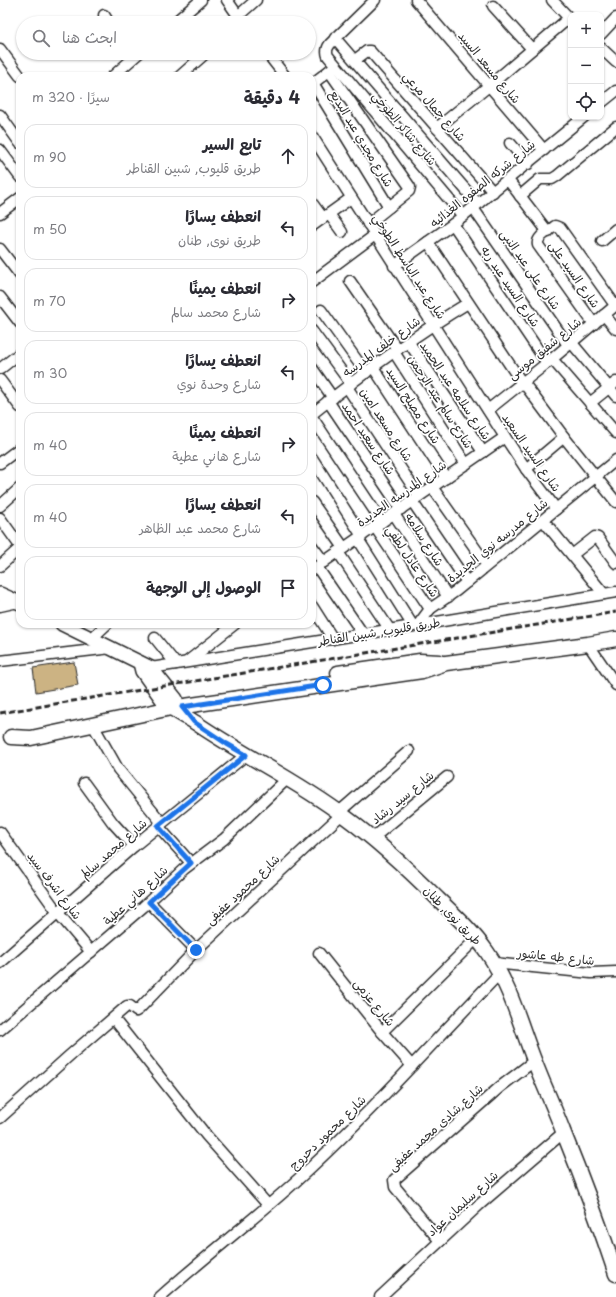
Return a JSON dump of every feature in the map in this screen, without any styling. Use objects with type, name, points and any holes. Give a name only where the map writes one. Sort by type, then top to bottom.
[{"type":"main road","points":[[5,738],[26,730],[420,660],[446,663],[616,639]]},
{"type":"main road","points":[[5,738],[31,738],[93,726],[173,704]]},
{"type":"main road","name":"طريق نوى, طنان","points":[[173,704],[194,722],[227,744],[313,794],[341,813],[397,859],[477,938],[497,968],[517,1011],[534,1061],[564,1132],[602,1232],[616,1274]]},
{"type":"street","points":[[182,16],[200,0]]},
{"type":"street","points":[[227,0],[238,16]]},
{"type":"street","points":[[245,16],[256,0]]},
{"type":"street","points":[[335,38],[375,0]]},
{"type":"street","name":"شارع مسعد السيد","points":[[416,0],[544,150]]},
{"type":"street","points":[[552,0],[568,17]]},
{"type":"street","points":[[493,6],[532,49]]},
{"type":"street","points":[[604,31],[616,18]]},
{"type":"street","points":[[437,128],[568,21]]},
{"type":"street","name":"شارع شاكر الطوخي","points":[[335,38],[327,47],[332,68],[463,216]]},
{"type":"street","name":"شارع على عبد النبى","points":[[335,38],[476,206],[570,343],[612,385],[616,396]]},
{"type":"street","points":[[0,50],[17,72]]},
{"type":"street","name":"شارع جمال مرعي","points":[[355,60],[366,51],[370,51],[493,192]]},
{"type":"street","points":[[604,51],[616,62]]},
{"type":"street","points":[[117,72],[128,60]]},
{"type":"street","points":[[185,72],[198,60]]},
{"type":"street","points":[[272,60],[282,72]]},
{"type":"street","points":[[316,81],[332,68],[410,187],[409,191],[368,224]]},
{"type":"street","name":"شارع مجدي عبد البديع","points":[[316,88],[389,207]]},
{"type":"street","points":[[604,101],[616,91]]},
{"type":"street","points":[[0,115],[16,137]]},
{"type":"street","name":"شارع شركه الصفوه الغذائيه","points":[[394,266],[476,206],[580,120]]},
{"type":"street","points":[[520,196],[540,179],[552,179],[557,176],[616,127]]},
{"type":"street","name":"شارع عبد الباسط الطوخي","points":[[316,142],[394,266],[488,410]]},
{"type":"street","points":[[510,143],[528,164]]},
{"type":"street","points":[[0,150],[16,172]]},
{"type":"street","points":[[508,180],[520,196],[551,229],[560,228],[616,305]]},
{"type":"street","points":[[316,223],[351,198]]},
{"type":"street","points":[[0,213],[16,201]]},
{"type":"street","points":[[316,207],[342,232]]},
{"type":"street","name":"شارع السيد عبد ربه","points":[[452,224],[550,361],[616,433]]},
{"type":"street","name":"شارع السيد على","points":[[551,229],[539,239],[537,242],[538,245],[594,324]]},
{"type":"street","points":[[602,241],[616,229]]},
{"type":"street","points":[[316,279],[375,235]]},
{"type":"street","points":[[428,242],[522,382],[616,502]]},
{"type":"street","points":[[0,249],[16,270]]},
{"type":"street","name":"شارع سالم عبد الرحمن","points":[[350,281],[466,464]]},
{"type":"street","points":[[0,297],[16,318]]},
{"type":"street","name":"شارع خلف المدرسه","points":[[316,409],[349,386],[395,350],[468,303]]},
{"type":"street","name":"شارع شفيق موسى","points":[[488,410],[550,361],[616,305]]},
{"type":"street","name":"شارع مصلح السيد","points":[[321,310],[370,370],[446,478]]},
{"type":"street","points":[[604,314],[616,329]]},
{"type":"street","name":"شارع مسعد امين","points":[[316,337],[349,386],[467,582]]},
{"type":"street","name":"شارع سلامه عبد الحميد","points":[[408,341],[483,452]]},
{"type":"street","points":[[0,369],[16,356]]},
{"type":"street","name":"شارع سعيد احمد","points":[[316,375],[397,511]]},
{"type":"street","points":[[0,380],[16,401]]},
{"type":"street","points":[[590,403],[612,385]]},
{"type":"street","name":"شارع السيد السعيد","points":[[488,410],[526,469],[556,509]]},
{"type":"street","name":"شارع عادل لطفي","points":[[316,416],[378,524],[430,609]]},
{"type":"street","name":"شارع المدرسه الجديدة","points":[[318,566],[505,437]]},
{"type":"street","points":[[526,469],[564,437]]},
{"type":"street","points":[[0,463],[16,451]]},
{"type":"street","name":"شارع مدرسه نوي الجديدة","points":[[416,626],[430,609],[467,582],[616,460]]},
{"type":"street","points":[[316,465],[416,626]]},
{"type":"street","points":[[432,487],[487,565]]},
{"type":"street","points":[[0,506],[16,492]]},
{"type":"street","points":[[316,509],[390,630]]},
{"type":"street","name":"شارع سلامه","points":[[397,511],[448,597]]},
{"type":"street","points":[[0,518],[16,541]]},
{"type":"street","points":[[543,520],[604,594]]},
{"type":"street","points":[[572,555],[595,537],[598,538],[616,563]]},
{"type":"street","points":[[0,566],[16,551]]},
{"type":"street","points":[[318,566],[363,634]]},
{"type":"street","name":"طريق قليوب, شبين القناطر","points":[[144,668],[416,626],[616,592]]},
{"type":"street","points":[[0,594],[16,602]]},
{"type":"street","points":[[0,606],[16,603]]},
{"type":"street","points":[[316,612],[333,639]]},
{"type":"street","points":[[71,628],[112,648],[144,668],[173,704]]},
{"type":"street","points":[[92,638],[103,628]]},
{"type":"street","points":[[155,638],[181,663],[230,628]]},
{"type":"street","points":[[588,644],[616,685]]},
{"type":"street","points":[[0,661],[112,648]]},
{"type":"street","points":[[93,726],[118,769],[191,863]]},
{"type":"street","name":"شارع محمود عفيفى","points":[[0,1118],[69,1056],[128,1006],[136,1010],[139,1009],[196,950],[409,751]]},
{"type":"street","name":"شارع محمد سالم","points":[[0,963],[160,824],[246,755]]},
{"type":"street","name":"شارع سيد رشاد","points":[[373,838],[447,777]]},
{"type":"street","name":"شارع هاني عطية","points":[[0,1030],[149,902],[191,863],[224,839],[287,779]]},
{"type":"street","points":[[84,783],[113,823],[134,846]]},
{"type":"street","name":"شارع اشرف سيد","points":[[0,832],[58,913],[91,952]]},
{"type":"street","points":[[149,902],[196,950]]},
{"type":"street","points":[[382,1032],[477,938]]},
{"type":"street","name":"شارع عزمى","points":[[319,953],[382,1032],[412,1066]]},
{"type":"street","name":"شارع طه عاشور","points":[[497,968],[591,973],[616,972]]},
{"type":"street","name":"شارع محمود دحروج","points":[[160,1297],[189,1270],[306,1172],[354,1127],[412,1066],[497,968]]},
{"type":"street","points":[[114,1019],[206,1135],[268,1205]]},
{"type":"street","name":"شارع شادى محمد عفيفى","points":[[440,1241],[395,1187],[394,1180],[500,1087],[534,1061]]},
{"type":"street","name":"شارع سليمان عواد","points":[[380,1297],[479,1205],[564,1132]]},
{"type":"building","points":[[74,662],[78,685],[36,692],[33,668]]},
{"type":"railway","points":[[0,713],[616,612]]},
{"type":"route","points":[[196,950],[149,902],[174,877],[191,863],[158,826],[246,755],[210,734],[194,722],[182,707],[323,685]]}]
